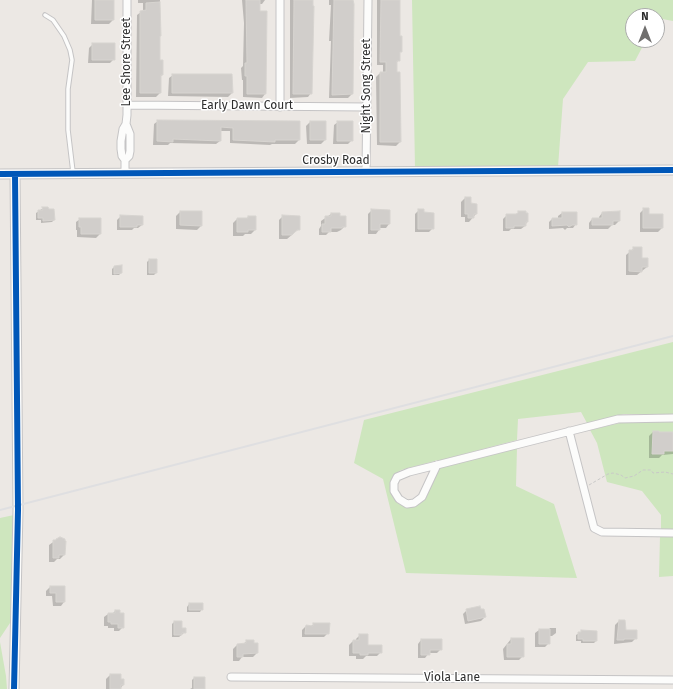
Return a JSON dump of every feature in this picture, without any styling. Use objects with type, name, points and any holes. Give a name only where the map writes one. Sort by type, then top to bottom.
[{"type":"street","name":"Lee Shore Street","points":[[125,173],[125,160],[122,156],[121,149],[126,137],[123,129],[126,124],[127,105],[127,0]]},
{"type":"street","points":[[280,0],[280,107]]},
{"type":"street","name":"Night Song Street","points":[[366,172],[368,0]]},
{"type":"street","name":"Early Dawn Court","points":[[127,105],[280,107],[367,106]]},
{"type":"street","name":"Crosby Road","points":[[0,174],[673,170]]},
{"type":"street","points":[[14,689],[18,518],[15,174]]},
{"type":"street","points":[[437,465],[422,497],[414,503],[407,504],[399,499],[394,491],[394,483],[397,477],[403,474],[437,465],[569,431],[618,419],[673,418]]},
{"type":"street","points":[[569,431],[594,528],[602,532],[673,532]]},
{"type":"street","name":"Viola Lane","points":[[231,677],[673,680]]},
{"type":"lane","points":[[45,15],[53,20],[64,36],[70,50],[72,60],[68,89],[68,123],[73,174]]},
{"type":"path","points":[[584,488],[608,474],[613,473],[625,478],[634,476],[643,470],[650,470],[653,473],[665,472],[673,474]]},
{"type":"green space","points":[[412,0],[673,0],[673,21],[665,20],[665,8],[625,8],[625,48],[642,48],[635,61],[588,62],[563,99],[558,167],[415,168]]},
{"type":"green space","points":[[673,342],[673,414],[624,414],[587,423],[581,412],[518,419],[517,440],[438,461],[436,460],[401,470],[394,475],[391,493],[396,501],[405,507],[415,506],[439,468],[517,448],[516,486],[554,504],[577,578],[406,573],[383,479],[354,463],[364,420]]},
{"type":"green space","points":[[624,422],[673,422],[673,529],[661,529],[661,515],[642,491],[607,482],[597,443],[590,430]]},
{"type":"green space","points":[[14,515],[12,620],[0,638],[0,518]]},
{"type":"green space","points":[[660,536],[673,536],[673,576],[659,577]]},
{"type":"green space","points":[[0,642],[6,676],[7,689],[0,689]]},
{"type":"building","points":[[95,0],[114,0],[114,20],[95,20]]},
{"type":"building","points":[[246,0],[260,0],[260,11],[267,11],[266,94],[247,94],[247,76],[245,76],[245,63],[247,63]]},
{"type":"building","points":[[294,0],[313,0],[312,94],[293,94]]},
{"type":"building","points":[[334,0],[353,0],[354,4],[353,94],[332,95]]},
{"type":"building","points":[[381,0],[400,0],[400,36],[402,36],[402,52],[400,52],[400,61],[397,61],[397,72],[400,72],[401,142],[380,142],[380,72],[386,72],[386,62],[380,62]]},
{"type":"building","points":[[160,2],[160,60],[163,60],[161,93],[140,93],[140,11],[146,10],[146,3]]},
{"type":"building","points":[[92,43],[115,43],[115,60],[92,60]]},
{"type":"building","points":[[172,74],[232,74],[233,93],[172,93]]},
{"type":"building","points":[[157,120],[300,121],[300,140],[275,140],[275,142],[233,140],[233,128],[221,127],[221,141],[173,139],[173,142],[157,141]]},
{"type":"building","points":[[310,121],[326,121],[326,140],[310,140]]},
{"type":"building","points":[[337,121],[353,121],[353,141],[337,141]]},
{"type":"building","points":[[465,197],[471,197],[471,203],[477,204],[477,214],[474,214],[474,218],[468,218],[468,214],[465,214]]},
{"type":"building","points":[[42,207],[54,209],[55,220],[43,221],[43,218],[38,218],[38,210],[43,210]]},
{"type":"building","points":[[643,208],[649,208],[649,214],[663,214],[663,228],[643,228]]},
{"type":"building","points":[[371,209],[390,210],[390,224],[380,224],[380,230],[371,230]]},
{"type":"building","points":[[418,209],[424,209],[424,212],[434,213],[434,229],[418,229]]},
{"type":"building","points":[[180,211],[202,211],[202,226],[180,225]]},
{"type":"building","points":[[518,211],[526,211],[526,213],[528,213],[528,222],[526,222],[526,226],[506,228],[506,214],[516,214]]},
{"type":"building","points":[[620,211],[620,221],[613,221],[613,225],[592,225],[592,218],[602,218],[602,212]]},
{"type":"building","points":[[562,212],[577,212],[577,225],[572,225],[569,227],[567,225],[552,226],[552,218],[562,218]]},
{"type":"building","points":[[331,213],[340,213],[340,216],[346,216],[346,227],[331,228],[331,232],[322,232],[322,224],[325,224],[325,216],[331,216]]},
{"type":"building","points":[[120,215],[143,216],[143,225],[137,225],[137,227],[120,227]]},
{"type":"building","points":[[282,215],[300,216],[300,230],[297,230],[292,235],[282,235]]},
{"type":"building","points":[[248,216],[256,216],[256,230],[237,232],[237,218],[248,218]]},
{"type":"building","points":[[79,218],[101,218],[101,234],[81,234]]},
{"type":"building","points":[[633,247],[642,247],[642,258],[648,258],[648,267],[642,267],[642,272],[629,271],[629,250],[633,250]]},
{"type":"building","points":[[149,259],[157,259],[157,273],[149,273]]},
{"type":"building","points":[[122,265],[122,273],[114,274],[114,266]]},
{"type":"building","points":[[653,431],[673,432],[673,451],[664,451],[664,454],[652,454]]},
{"type":"building","points":[[60,537],[66,541],[65,555],[59,555],[59,558],[53,558],[53,540]]},
{"type":"building","points":[[50,586],[65,586],[65,602],[56,602],[56,593],[50,593]]},
{"type":"building","points":[[189,603],[203,603],[203,610],[189,610]]},
{"type":"building","points":[[480,606],[481,609],[484,609],[486,617],[468,621],[466,609]]},
{"type":"building","points":[[115,610],[120,610],[120,613],[124,613],[124,628],[118,628],[118,624],[111,624],[111,622],[108,622],[108,613],[115,613]]},
{"type":"building","points":[[619,620],[625,620],[626,630],[637,630],[637,639],[617,640]]},
{"type":"building","points":[[174,621],[182,621],[182,628],[186,628],[186,633],[182,633],[182,635],[174,635]]},
{"type":"building","points":[[313,623],[330,623],[329,634],[305,634],[306,625],[313,626]]},
{"type":"building","points":[[539,629],[550,629],[550,644],[539,644]]},
{"type":"building","points":[[581,630],[597,631],[597,641],[583,641],[583,639],[578,639],[578,632],[581,632]]},
{"type":"building","points":[[359,634],[368,634],[368,645],[382,645],[382,653],[368,653],[368,655],[360,655],[360,653],[353,653],[353,640],[359,640]]},
{"type":"building","points":[[511,638],[524,638],[524,657],[507,657],[507,644],[511,644]]},
{"type":"building","points":[[421,639],[442,639],[442,650],[430,650],[430,655],[421,655]]},
{"type":"building","points":[[246,640],[254,640],[254,643],[258,643],[258,653],[243,654],[243,657],[237,657],[237,644],[246,643]]},
{"type":"building","points":[[110,674],[121,674],[121,679],[124,679],[124,685],[121,685],[121,689],[110,689]]},
{"type":"building","points":[[194,677],[205,677],[205,689],[194,689]]},
{"type":"railway","points":[[0,510],[673,336]]},
{"type":"cycle path","points":[[0,174],[673,170]]},
{"type":"cycle path","points":[[14,689],[18,510],[15,174]]}]
